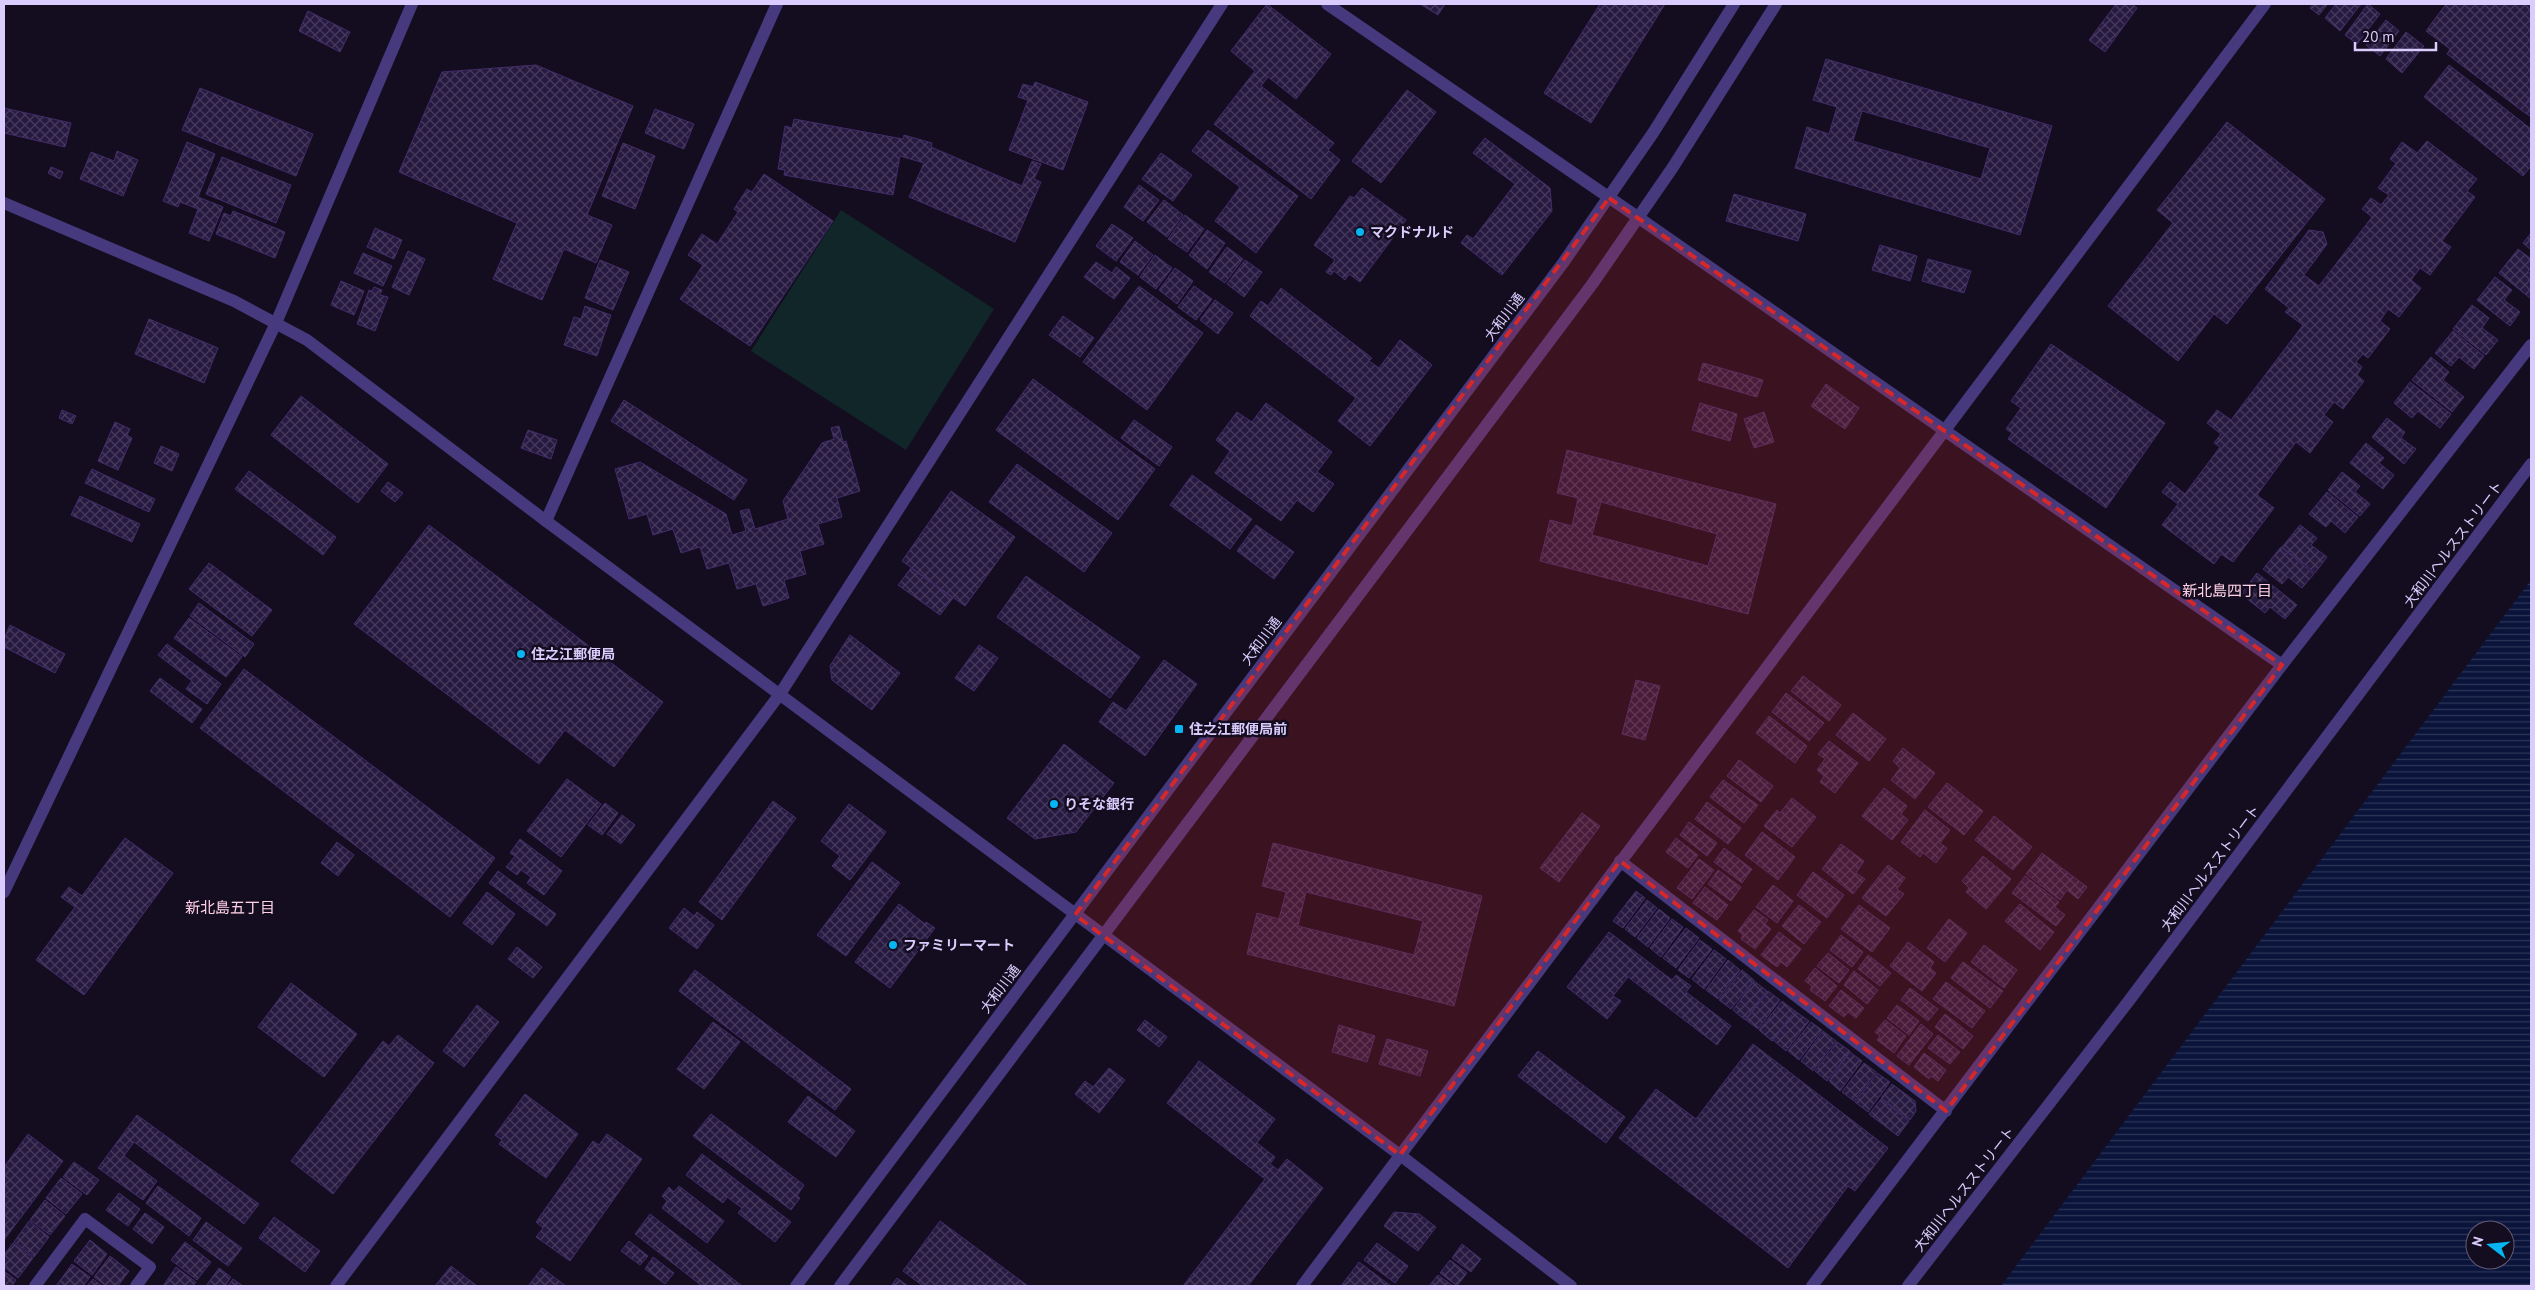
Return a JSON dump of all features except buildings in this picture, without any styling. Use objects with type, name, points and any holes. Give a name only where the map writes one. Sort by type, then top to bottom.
[{"type":"street","points":[[4,892],[276,323],[412,4]]},
{"type":"street","points":[[546,521],[777,4]]},
{"type":"street","points":[[336,1286],[780,694],[1222,4]]},
{"type":"street","points":[[1327,4],[1639,218],[2282,665]]},
{"type":"street","name":"大和川通","points":[[796,1286],[1563,263],[1609,198],[1734,4]]},
{"type":"street","points":[[840,1286],[1587,291],[1639,218],[1776,4]]},
{"type":"street","points":[[1302,1286],[2265,4]]},
{"type":"street","points":[[4,203],[234,301],[307,340],[546,521],[1400,1155],[1571,1286]]},
{"type":"street","points":[[1812,1286],[2282,665],[2531,345]]},
{"type":"street","name":"大和川ヘルスストリート","points":[[1908,1286],[2128,1002],[2531,464]]},
{"type":"street","points":[[1620,861],[1946,1111]]},
{"type":"street","points":[[34,1286],[85,1218],[150,1267],[136,1286]]},
{"type":"highlighted area","points":[[1609,198],[2282,665],[1946,1111],[1620,861],[1400,1155],[1075,915]]},
{"type":"green space","points":[[841,210],[994,309],[906,450],[751,351]]},
{"type":"water","points":[[2531,580],[2531,1286],[2001,1286]]},
{"type":"place","name":"マクドナルド","points":[[1360,232]]},
{"type":"place","name":"住之江郵便局","points":[[521,654]]},
{"type":"place","name":"住之江郵便局前","points":[[1179,729]]},
{"type":"place","name":"りそな銀行","points":[[1054,804]]},
{"type":"place","name":"ファミリーマート","points":[[893,945]]},
{"type":"district","name":"新北島四丁目","points":[[2227,590]]},
{"type":"district","name":"新北島五丁目","points":[[230,907]]}]
